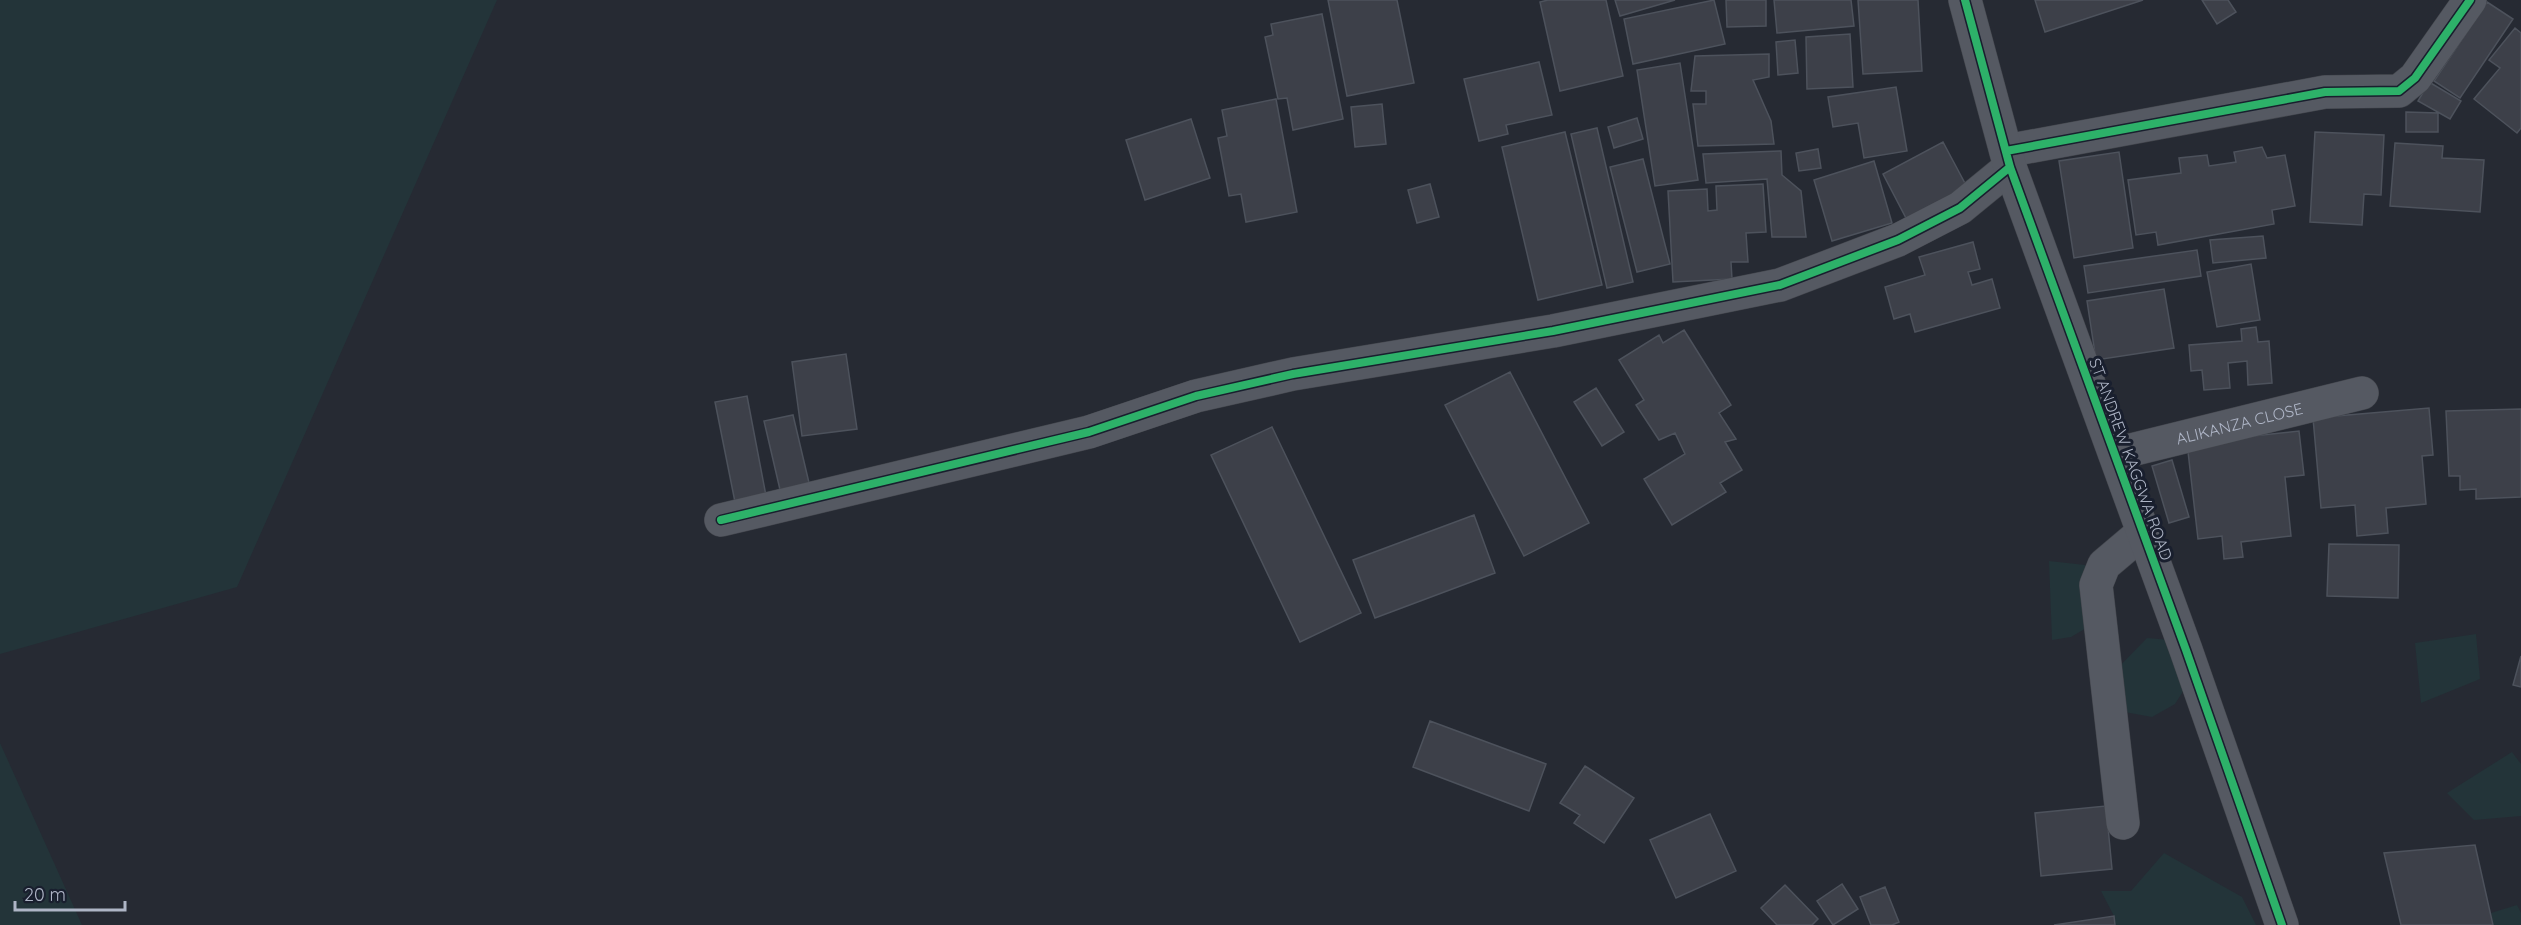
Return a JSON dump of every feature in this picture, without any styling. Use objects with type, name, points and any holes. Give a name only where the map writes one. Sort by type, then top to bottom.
[{"type":"street","name":"ST ANDREW KAGGWA ROAD","points":[[1965,0],[2008,159],[2282,925]]},
{"type":"street","points":[[721,520],[1089,432],[1196,396],[1293,374],[1553,331],[1780,285],[1898,240],[1960,208],[2008,159],[2325,92],[2399,91],[2415,78],[2470,0]]},
{"type":"street","name":"ALIKANZA CLOSE","points":[[2115,454],[2362,393]]},
{"type":"street","points":[[2123,823],[2097,585],[2104,565],[2143,532]]},
{"type":"shaded area","points":[[0,0],[497,0],[237,587],[0,654]]},
{"type":"shaded area","points":[[2049,561],[2085,565],[2100,620],[2071,637],[2052,640]]},
{"type":"shaded area","points":[[2476,634],[2480,679],[2421,703],[2415,643]]},
{"type":"shaded area","points":[[2147,638],[2182,641],[2194,674],[2175,704],[2152,717],[2119,711],[2112,674]]},
{"type":"shaded area","points":[[0,743],[82,925],[0,925]]},
{"type":"shaded area","points":[[2512,752],[2521,764],[2521,816],[2474,820],[2447,793]]},
{"type":"shaded area","points":[[2164,853],[2242,897],[2256,925],[2115,925],[2114,916],[2101,891],[2131,891]]},
{"type":"shaded area","points":[[2517,905],[2521,913],[2521,925],[2493,925],[2491,913]]},
{"type":"building","points":[[1328,0],[1397,0],[1414,83],[1347,96]]},
{"type":"building","points":[[1606,0],[1623,76],[1560,91],[1540,2]]},
{"type":"building","points":[[1615,0],[1675,0],[1620,16]]},
{"type":"building","points":[[1714,0],[1725,44],[1633,64],[1624,19]]},
{"type":"building","points":[[1726,0],[1766,0],[1766,26],[1727,27]]},
{"type":"building","points":[[1774,0],[1851,0],[1854,26],[1777,33]]},
{"type":"building","points":[[1858,0],[1918,0],[1922,71],[1863,74]]},
{"type":"building","points":[[2035,0],[2143,0],[2045,32]]},
{"type":"building","points":[[2202,0],[2228,0],[2236,12],[2217,24]]},
{"type":"building","points":[[2487,2],[2513,19],[2460,98],[2434,81]]},
{"type":"building","points":[[1322,14],[1343,119],[1293,130],[1287,98],[1278,99],[1265,37],[1273,35],[1271,24]]},
{"type":"building","points":[[2515,28],[2521,33],[2521,128],[2517,133],[2474,99],[2500,68],[2489,60]]},
{"type":"building","points":[[1850,34],[1853,87],[1807,89],[1806,37]]},
{"type":"building","points":[[1795,40],[1798,73],[1778,75],[1776,42]]},
{"type":"building","points":[[1769,54],[1769,77],[1753,80],[1771,121],[1774,144],[1698,146],[1693,104],[1706,104],[1706,91],[1691,91],[1695,56]]},
{"type":"building","points":[[1539,62],[1552,115],[1506,125],[1508,134],[1479,141],[1464,79]]},
{"type":"building","points":[[1680,63],[1698,180],[1655,186],[1637,70]]},
{"type":"building","points":[[2429,82],[2461,101],[2450,119],[2418,101]]},
{"type":"building","points":[[1896,87],[1907,151],[1864,158],[1858,123],[1833,127],[1828,97]]},
{"type":"building","points":[[1276,99],[1297,212],[1246,222],[1241,194],[1229,196],[1218,138],[1227,136],[1222,110]]},
{"type":"building","points":[[1382,104],[1386,144],[1355,147],[1351,107]]},
{"type":"building","points":[[2406,112],[2438,113],[2438,132],[2406,132]]},
{"type":"building","points":[[1637,118],[1643,139],[1614,148],[1608,127]]},
{"type":"building","points":[[1191,119],[1210,178],[1145,200],[1126,140]]},
{"type":"building","points":[[1597,128],[1633,282],[1607,288],[1571,134]]},
{"type":"building","points":[[1565,132],[1602,285],[1538,300],[1502,147]]},
{"type":"building","points":[[2315,132],[2384,135],[2381,195],[2364,194],[2362,225],[2310,222]]},
{"type":"building","points":[[1943,142],[1968,189],[1907,220],[1883,174]]},
{"type":"building","points":[[2395,143],[2443,146],[2442,158],[2484,160],[2480,212],[2390,206]]},
{"type":"building","points":[[2262,147],[2267,158],[2285,155],[2295,206],[2272,210],[2274,224],[2158,245],[2156,232],[2136,235],[2128,180],[2181,173],[2179,158],[2207,155],[2209,166],[2236,162],[2234,152]]},
{"type":"building","points":[[1818,149],[1821,168],[1799,171],[1796,153]]},
{"type":"building","points":[[1781,151],[1782,175],[1801,191],[1806,237],[1772,237],[1767,179],[1706,183],[1703,154]]},
{"type":"building","points":[[2119,152],[2133,248],[2074,258],[2059,161]]},
{"type":"building","points":[[1643,159],[1670,264],[1637,272],[1610,167]]},
{"type":"building","points":[[1874,161],[1892,223],[1832,241],[1814,180]]},
{"type":"building","points":[[1430,184],[1439,217],[1417,223],[1408,190]]},
{"type":"building","points":[[1763,184],[1766,232],[1746,233],[1748,262],[1731,262],[1732,279],[1673,282],[1668,191],[1707,189],[1708,211],[1717,210],[1716,186]]},
{"type":"building","points":[[2263,236],[2266,258],[2213,263],[2210,240]]},
{"type":"building","points":[[1973,242],[1980,269],[1968,272],[1972,285],[1992,279],[2000,308],[1915,332],[1910,314],[1894,319],[1885,287],[1925,275],[1919,257]]},
{"type":"building","points":[[2197,250],[2201,276],[2088,293],[2084,266]]},
{"type":"building","points":[[2251,264],[2260,320],[2217,327],[2207,272]]},
{"type":"building","points":[[2164,289],[2174,348],[2096,360],[2087,301]]},
{"type":"building","points":[[2256,327],[2258,342],[2269,341],[2272,383],[2248,385],[2247,361],[2228,363],[2230,388],[2204,390],[2202,370],[2191,371],[2189,345],[2242,341],[2241,329]]},
{"type":"building","points":[[1684,330],[1731,405],[1719,413],[1736,439],[1725,442],[1742,470],[1720,483],[1726,492],[1672,525],[1644,479],[1685,454],[1675,433],[1659,440],[1636,405],[1644,400],[1619,360],[1659,335],[1663,343]]},
{"type":"building","points":[[846,354],[857,429],[802,436],[792,362]]},
{"type":"building","points":[[1510,372],[1589,523],[1524,556],[1445,405]]},
{"type":"building","points":[[1596,388],[1624,432],[1602,446],[1574,402]]},
{"type":"building","points":[[747,396],[767,501],[736,507],[715,402]]},
{"type":"building","points":[[2429,408],[2433,455],[2422,456],[2426,504],[2386,508],[2388,533],[2357,536],[2355,505],[2321,508],[2313,418]]},
{"type":"building","points":[[2521,409],[2521,497],[2476,499],[2476,489],[2460,490],[2460,476],[2449,476],[2446,411]]},
{"type":"building","points":[[793,415],[810,487],[781,494],[764,421]]},
{"type":"building","points":[[1272,427],[1361,613],[1300,642],[1211,455]]},
{"type":"building","points":[[2299,431],[2304,475],[2285,477],[2291,536],[2241,542],[2243,557],[2224,559],[2222,536],[2198,539],[2187,443]]},
{"type":"building","points":[[2172,460],[2189,517],[2169,523],[2152,466]]},
{"type":"building","points":[[1474,515],[1495,573],[1375,618],[1353,560]]},
{"type":"building","points":[[2329,544],[2399,545],[2398,598],[2327,596]]},
{"type":"building","points":[[2521,656],[2521,687],[2513,685]]},
{"type":"building","points":[[1430,721],[1546,764],[1529,811],[1413,767]]},
{"type":"building","points":[[1585,766],[1634,798],[1604,843],[1574,823],[1580,815],[1560,803]]},
{"type":"building","points":[[2106,806],[2112,869],[2041,876],[2035,813]]},
{"type":"building","points":[[1710,814],[1736,871],[1676,898],[1650,840]]},
{"type":"building","points":[[2475,845],[2493,925],[2401,925],[2384,853]]},
{"type":"building","points":[[1842,884],[1858,909],[1833,925],[1817,901]]},
{"type":"building","points":[[1785,885],[1818,919],[1812,925],[1777,925],[1761,908]]},
{"type":"building","points":[[1885,887],[1899,922],[1892,925],[1871,925],[1860,897]]},
{"type":"building","points":[[2114,916],[2115,925],[2054,925]]},
{"type":"cycle path","points":[[1965,0],[2010,167],[2186,650],[2282,925]]},
{"type":"cycle path","points":[[2006,151],[2325,92],[2399,91],[2415,78],[2470,0]]},
{"type":"cycle path","points":[[721,520],[1089,432],[1196,396],[1293,374],[1553,331],[1780,285],[1898,240],[1960,208],[2010,167]]}]
